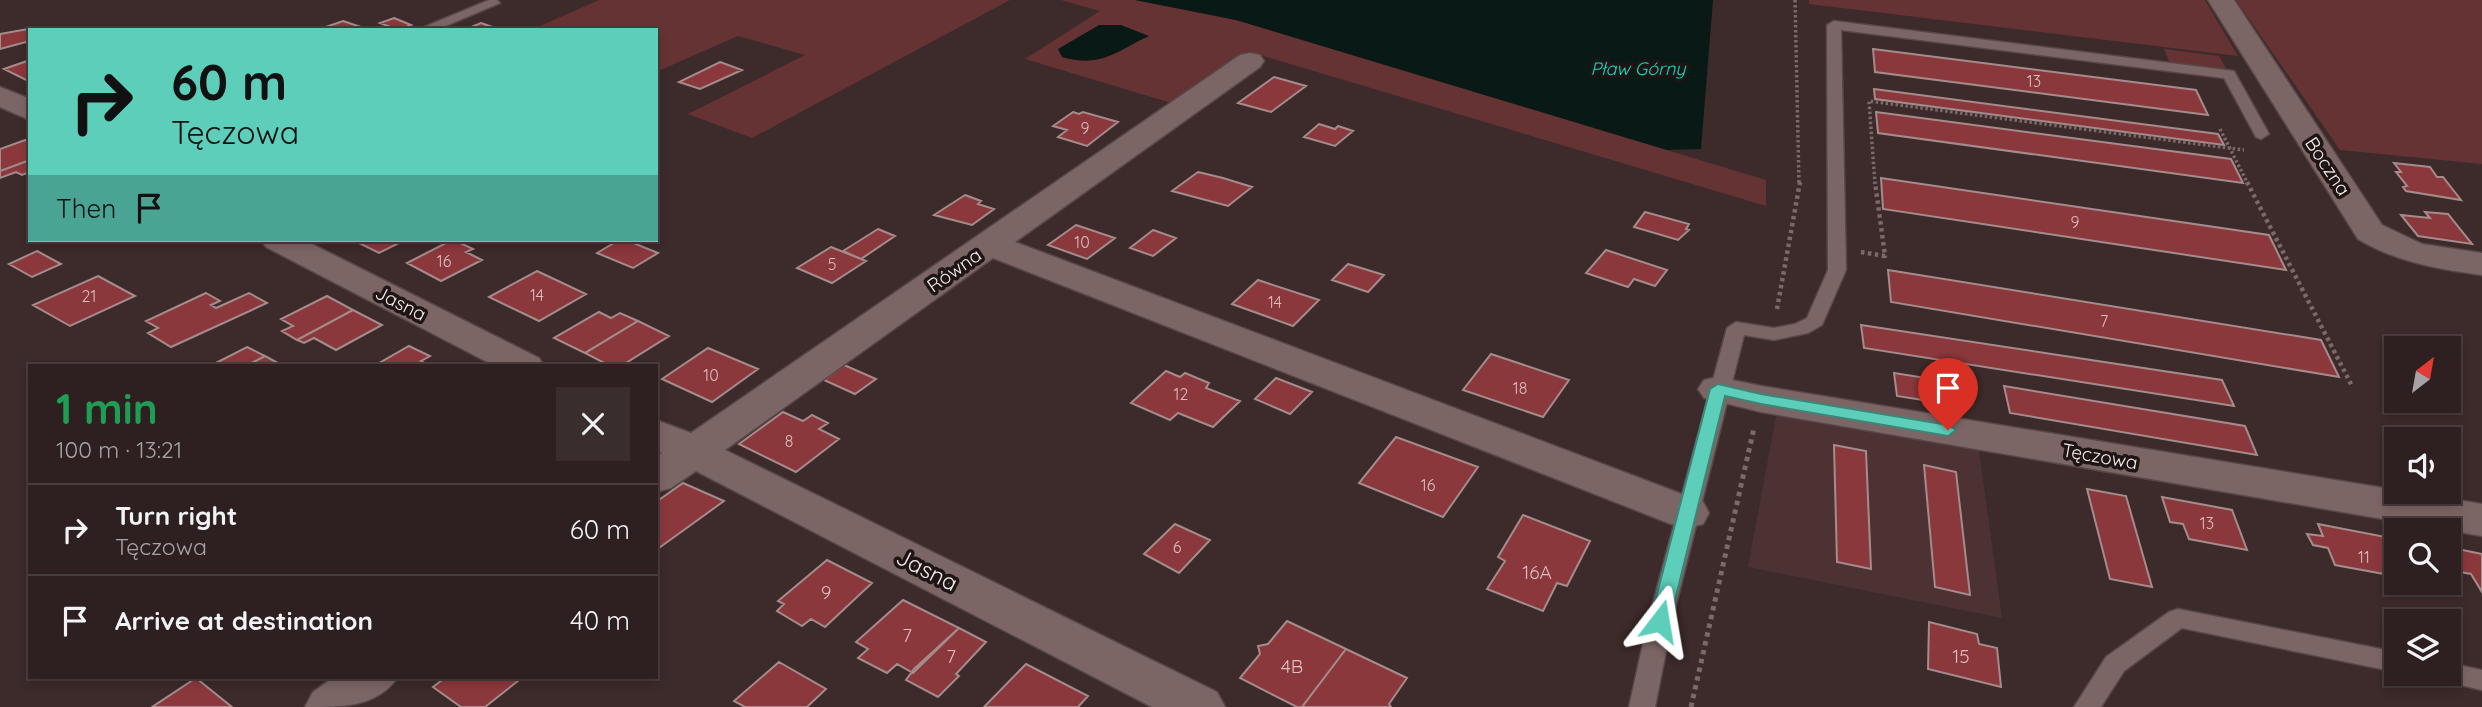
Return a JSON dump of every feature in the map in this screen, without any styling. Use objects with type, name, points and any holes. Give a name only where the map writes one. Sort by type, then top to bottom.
[{"type":"street","name":"Boczna","points":[[2221,0],[2370,232],[2390,245],[2422,256],[2482,264]]},
{"type":"street","name":"Równa","points":[[658,474],[675,442],[990,245],[1250,61]]},
{"type":"street","points":[[0,96],[28,110]]},
{"type":"street","name":"Jasna","points":[[290,242],[513,364]]},
{"type":"street","points":[[990,245],[1687,513]]},
{"type":"street","name":"Tęczowa","points":[[1718,389],[1761,399],[2482,520]]},
{"type":"street","name":"Jasna","points":[[675,442],[1199,707]]},
{"type":"street","points":[[331,707],[370,679]]},
{"type":"lane","points":[[428,28],[494,3]]},
{"type":"lane","points":[[1642,707],[1660,621],[1718,389],[1736,328],[1774,334],[1801,329],[1815,321],[1837,270],[1834,24],[2229,74],[2256,142]]},
{"type":"lane","points":[[2087,707],[2115,664],[2178,618],[2384,660]]},
{"type":"lane","points":[[2461,676],[2482,680]]},
{"type":"path","points":[[1856,251],[1885,256],[1871,153],[1869,101],[2230,148],[2256,142]]},
{"type":"path","points":[[2220,129],[2352,386]]},
{"type":"shaded area","points":[[599,0],[1010,0],[752,138],[688,114],[805,55],[738,36],[658,71],[658,28],[536,28]]},
{"type":"shaded area","points":[[1061,0],[1135,0],[1236,20],[1766,180],[1766,206],[1250,52],[1171,103],[1025,59],[1100,11]]},
{"type":"shaded area","points":[[1809,0],[2205,0],[2238,56],[1809,4]]},
{"type":"shaded area","points":[[2236,0],[2482,0],[2482,164],[2340,150]]},
{"type":"shaded area","points":[[2164,49],[2219,56],[2227,70],[2170,63]]},
{"type":"shaded area","points":[[1776,416],[1979,450],[2002,618],[1748,567]]},
{"type":"water","name":"Pław Górny","points":[[1135,0],[1713,0],[1701,149],[1667,150],[1236,20]]},
{"type":"water","points":[[1099,25],[1121,25],[1149,36],[1107,57],[1087,61],[1062,57],[1058,49]]},
{"type":"building","points":[[394,18],[411,25],[393,28],[380,23]]},
{"type":"building","points":[[343,21],[361,27],[358,28],[323,28]]},
{"type":"building","points":[[481,23],[495,28],[469,28]]},
{"type":"building","points":[[28,29],[28,42],[0,49],[0,34]]},
{"type":"building","points":[[1873,49],[2196,90],[2208,115],[1875,72]]},
{"type":"building","points":[[28,61],[28,81],[4,69]]},
{"type":"building","points":[[720,62],[742,70],[700,89],[679,82]]},
{"type":"building","points":[[1274,77],[1306,86],[1271,112],[1238,103]]},
{"type":"building","points":[[1874,89],[2218,134],[2224,145],[1875,99]]},
{"type":"building","points":[[1073,112],[1083,112],[1118,122],[1087,146],[1058,137],[1067,130],[1053,126]]},
{"type":"building","points":[[1876,112],[2231,159],[2243,183],[1878,133]]},
{"type":"building","points":[[1319,124],[1353,131],[1335,146],[1304,137]]},
{"type":"building","points":[[28,141],[28,161],[0,171],[0,149]]},
{"type":"building","points":[[28,161],[28,173],[22,175],[16,172],[0,178],[0,171]]},
{"type":"building","points":[[2394,163],[2430,167],[2437,177],[2443,177],[2461,200],[2406,191],[2403,187],[2407,186],[2396,172],[2401,172]]},
{"type":"building","points":[[1198,172],[1252,187],[1228,206],[1172,191]]},
{"type":"building","points":[[1881,178],[2269,235],[2286,270],[1883,209]]},
{"type":"building","points":[[965,195],[981,201],[978,204],[994,209],[972,225],[934,215]]},
{"type":"building","points":[[1645,212],[1689,224],[1686,229],[1689,230],[1678,240],[1634,227]]},
{"type":"building","points":[[2425,212],[2448,214],[2472,244],[2418,236],[2401,215],[2430,218]]},
{"type":"building","points":[[1076,225],[1115,238],[1087,259],[1048,245]]},
{"type":"building","points":[[878,229],[895,236],[861,259],[843,251]]},
{"type":"building","points":[[1153,230],[1176,238],[1153,256],[1130,248]]},
{"type":"building","points":[[357,242],[401,242],[379,253]]},
{"type":"building","points":[[458,242],[473,249],[466,252],[482,260],[441,281],[407,263],[446,243]]},
{"type":"building","points":[[616,242],[631,242],[658,253],[633,268],[597,253]]},
{"type":"building","points":[[831,247],[866,261],[832,283],[797,268]]},
{"type":"building","points":[[1606,250],[1667,270],[1655,286],[1634,279],[1628,287],[1586,273]]},
{"type":"building","points":[[37,251],[61,264],[32,277],[9,264]]},
{"type":"building","points":[[1348,264],[1384,275],[1368,292],[1332,280]]},
{"type":"building","points":[[1888,270],[2321,340],[2339,377],[1891,302]]},
{"type":"building","points":[[537,271],[586,294],[539,321],[489,297]]},
{"type":"building","points":[[98,276],[135,296],[70,326],[33,305]]},
{"type":"building","points":[[1258,280],[1319,300],[1293,326],[1232,304]]},
{"type":"building","points":[[206,293],[220,301],[211,305],[216,308],[249,293],[267,303],[171,347],[148,333],[158,328],[146,321]]},
{"type":"building","points":[[327,296],[353,310],[297,340],[282,331],[293,326],[281,319]]},
{"type":"building","points":[[353,310],[382,325],[336,350],[314,338],[304,343],[297,340]]},
{"type":"building","points":[[599,312],[611,318],[620,313],[638,321],[585,353],[554,338]]},
{"type":"building","points":[[638,321],[669,336],[624,364],[606,364],[585,353]]},
{"type":"building","points":[[1861,325],[2222,380],[2234,406],[1864,348]]},
{"type":"building","points":[[409,346],[430,356],[421,361],[426,364],[378,364]]},
{"type":"building","points":[[247,347],[265,356],[250,364],[214,364]]},
{"type":"building","points":[[708,348],[758,369],[712,402],[662,379]]},
{"type":"building","points":[[1491,354],[1569,380],[1543,417],[1463,390]]},
{"type":"building","points":[[265,356],[278,363],[276,364],[250,364]]},
{"type":"building","points":[[844,365],[876,379],[855,394],[824,380]]},
{"type":"building","points":[[1166,371],[1180,377],[1185,373],[1209,383],[1206,388],[1240,401],[1213,427],[1178,413],[1170,420],[1131,403]]},
{"type":"building","points":[[1894,373],[1945,381],[1948,404],[1897,396]]},
{"type":"building","points":[[1276,378],[1312,392],[1290,414],[1255,399]]},
{"type":"building","points":[[2004,386],[2245,426],[2257,455],[2010,413]]},
{"type":"building","points":[[783,412],[803,421],[812,415],[828,423],[819,429],[839,439],[796,472],[739,444]]},
{"type":"building","points":[[1396,437],[1478,467],[1443,517],[1359,483]]},
{"type":"building","points":[[1834,445],[1866,451],[1871,569],[1837,562]]},
{"type":"building","points":[[1924,465],[1956,472],[1970,595],[1935,587]]},
{"type":"building","points":[[683,483],[724,501],[659,548],[658,501]]},
{"type":"building","points":[[2087,489],[2126,496],[2152,587],[2110,579]]},
{"type":"building","points":[[2162,497],[2232,510],[2247,550],[2189,539],[2183,524],[2170,522]]},
{"type":"building","points":[[1523,515],[1590,541],[1567,586],[1557,583],[1543,611],[1487,589],[1505,561],[1498,557]]},
{"type":"building","points":[[1175,524],[1210,540],[1179,573],[1144,554]]},
{"type":"building","points":[[2318,524],[2384,537],[2384,574],[2335,565],[2328,548],[2313,545],[2307,534],[2323,536]]},
{"type":"building","points":[[2461,550],[2482,554],[2482,592],[2471,574],[2461,572]]},
{"type":"building","points":[[827,560],[872,583],[825,627],[811,619],[802,626],[777,611],[784,604],[778,601]]},
{"type":"building","points":[[903,600],[959,628],[913,673],[897,664],[887,673],[858,658],[868,649],[856,642]]},
{"type":"building","points":[[1287,621],[1346,649],[1302,707],[1297,707],[1240,678],[1260,654],[1258,646],[1268,644]]},
{"type":"building","points":[[1929,622],[1977,634],[1979,644],[1997,648],[2001,687],[1928,669]]},
{"type":"building","points":[[959,628],[986,642],[938,697],[906,680],[914,669]]},
{"type":"building","points":[[1346,649],[1407,678],[1389,704],[1391,707],[1302,707]]},
{"type":"building","points":[[779,662],[826,689],[807,707],[745,707],[734,701]]},
{"type":"building","points":[[1026,664],[1088,696],[1078,707],[984,707]]},
{"type":"building","points":[[197,679],[232,707],[152,707]]},
{"type":"building","points":[[443,679],[520,679],[485,707],[461,707],[433,687]]},
{"type":"route","points":[[1660,621],[1718,389],[1761,399],[1948,430]]}]
